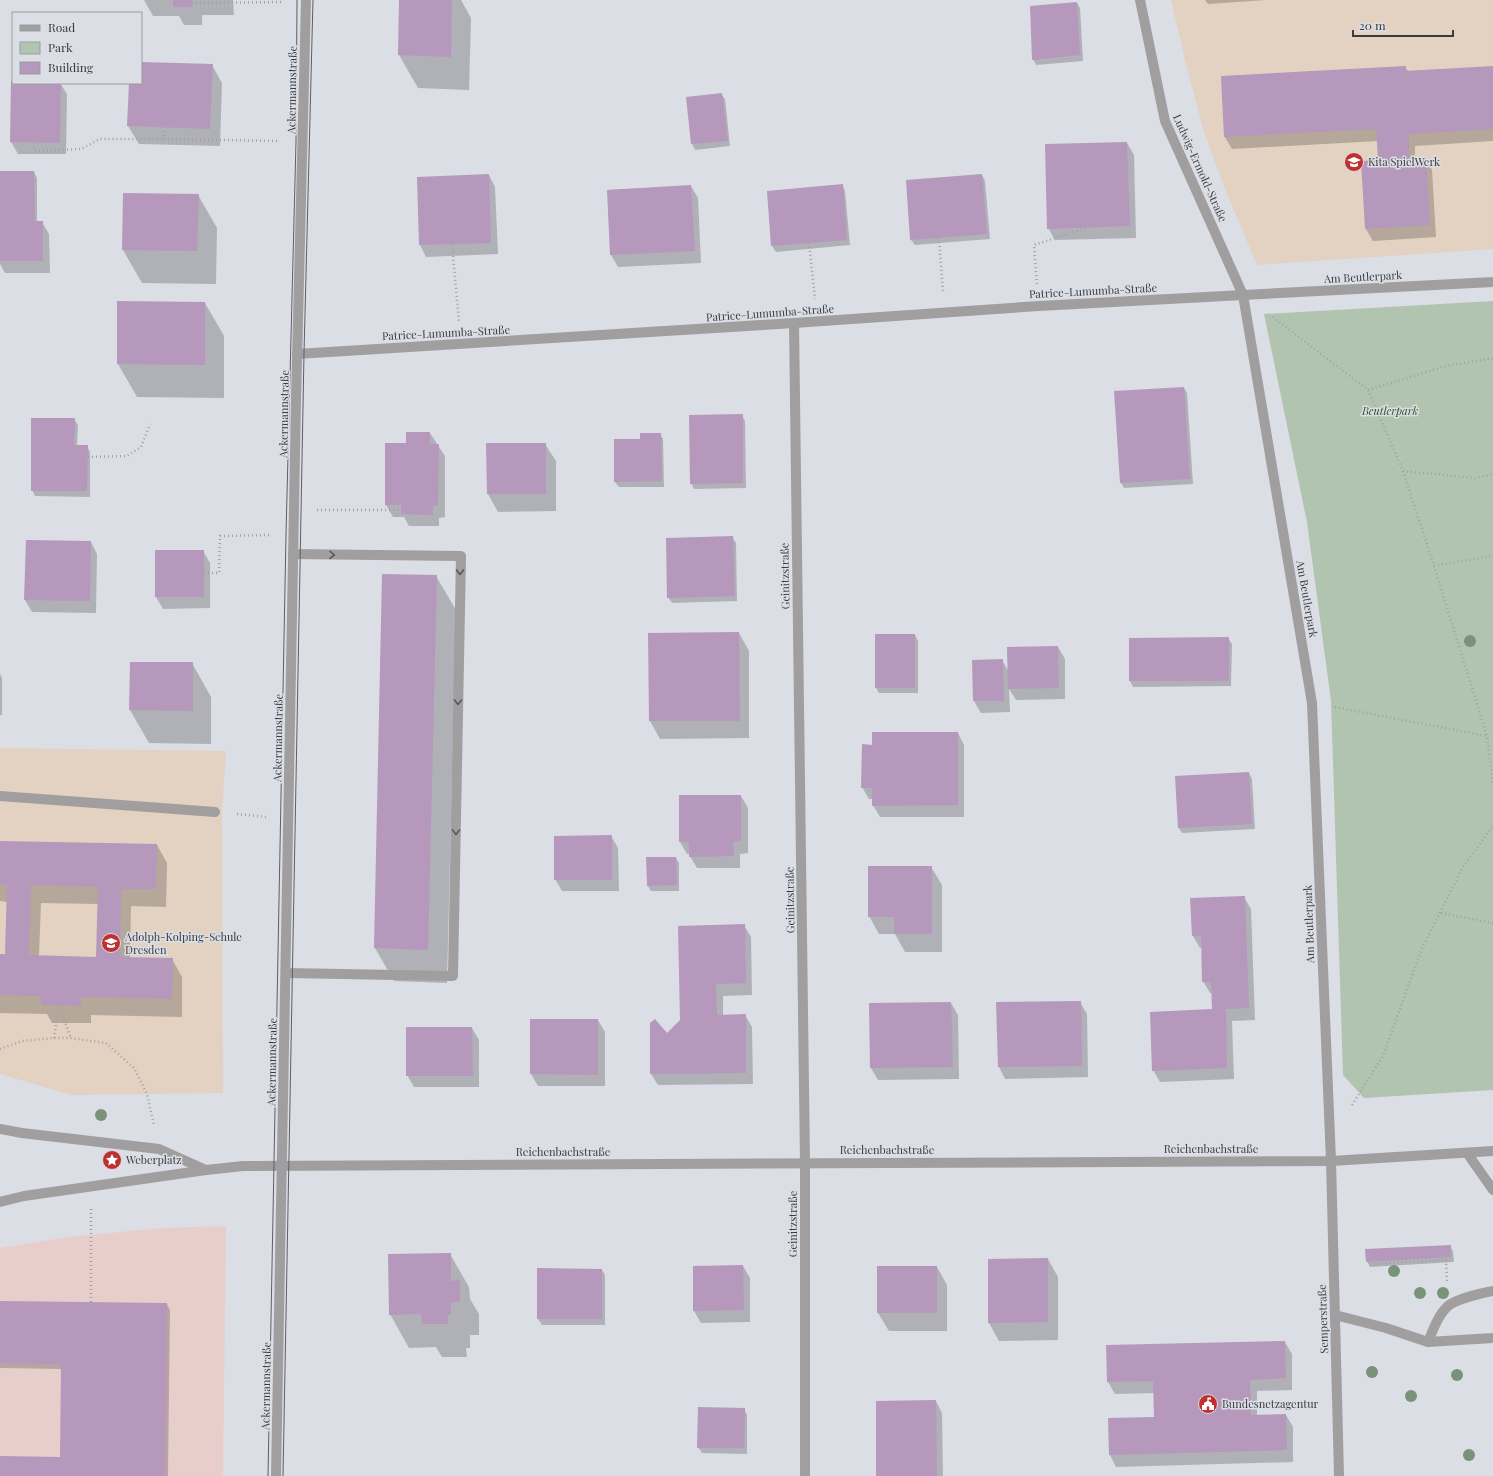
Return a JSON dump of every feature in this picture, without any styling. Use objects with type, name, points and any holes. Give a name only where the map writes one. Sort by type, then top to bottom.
[{"type":"street","name":"Ludwig-Ermold-Straße","points":[[1140,0],[1165,121],[1243,295]]},
{"type":"street","name":"Ackermannstraße","points":[[276,1476],[293,554],[306,1]]},
{"type":"street","name":"Am Beutlerpark","points":[[1331,1161],[1312,703],[1243,295],[1493,282]]},
{"type":"street","name":"Patrice-Lumumba-Straße","points":[[298,354],[794,324],[1039,306],[1243,295]]},
{"type":"street","name":"Geinitzstraße","points":[[794,324],[805,1163],[805,1476]]},
{"type":"street","points":[[286,973],[453,976],[461,556],[293,554]]},
{"type":"street","points":[[0,796],[215,812]]},
{"type":"street","points":[[0,1130],[160,1148],[206,1170]]},
{"type":"street","name":"Reichenbachstraße","points":[[282,1165],[1331,1161],[1493,1151]]},
{"type":"street","points":[[1467,1153],[1493,1190]]},
{"type":"street","name":"Semperstraße","points":[[1331,1161],[1339,1476]]},
{"type":"street","points":[[0,1202],[24,1196],[206,1170],[243,1166],[282,1165]]},
{"type":"street","points":[[1428,1342],[1439,1317],[1448,1305],[1493,1291]]},
{"type":"street","points":[[1335,1315],[1386,1328],[1428,1342],[1493,1338]]},
{"type":"path","points":[[192,3],[306,1]]},
{"type":"path","points":[[164,139],[165,127]]},
{"type":"path","points":[[35,143],[35,150],[81,149],[100,139],[302,141]]},
{"type":"path","points":[[1039,306],[1034,246],[1088,228]]},
{"type":"path","points":[[939,238],[945,313]]},
{"type":"path","points":[[809,243],[817,322]]},
{"type":"path","points":[[452,244],[461,344]]},
{"type":"path","points":[[1243,295],[1368,390],[1403,471],[1434,566],[1488,736],[1493,783]]},
{"type":"path","points":[[1368,390],[1446,366],[1493,358]]},
{"type":"path","points":[[88,457],[127,456],[141,446],[150,424]]},
{"type":"path","points":[[1403,471],[1475,478],[1493,474]]},
{"type":"path","points":[[294,509],[401,510]]},
{"type":"path","points":[[204,573],[219,573],[220,536],[294,534]]},
{"type":"path","points":[[1434,566],[1493,556]]},
{"type":"path","points":[[1312,703],[1488,736]]},
{"type":"path","points":[[236,814],[288,819]]},
{"type":"path","points":[[1350,1109],[1383,1056],[1422,948],[1463,867],[1493,826]]},
{"type":"path","points":[[1441,913],[1493,923]]},
{"type":"path","points":[[54,1038],[60,1005],[71,1038]]},
{"type":"path","points":[[0,1049],[22,1041],[54,1038],[71,1038],[106,1043],[134,1068],[147,1094],[160,1148]]},
{"type":"path","points":[[91,1187],[92,1303]]},
{"type":"path","points":[[1370,1264],[1446,1260],[1448,1305]]},
{"type":"shaded area","name":"Kita SpielWerk","points":[[1171,0],[1493,0],[1493,249],[1257,265],[1226,192],[1204,132]]},
{"type":"shaded area","name":"Adolph-Kolping-Schule Dresden","points":[[0,748],[226,751],[222,812],[223,1093],[72,1095],[0,1074]]},
{"type":"shaded area","points":[[226,1226],[223,1476],[0,1476],[0,1248],[68,1237],[161,1228]]},
{"type":"green space","name":"Beutlerpark","points":[[1493,301],[1493,1090],[1364,1098],[1343,1075],[1331,701],[1307,522],[1264,314]]},
{"type":"building","points":[[173,0],[192,0],[192,7],[173,7]]},
{"type":"building","points":[[399,0],[452,0],[451,57],[398,55]]},
{"type":"building","points":[[1077,2],[1080,55],[1032,60],[1030,6]]},
{"type":"building","points":[[142,62],[213,64],[210,129],[127,126],[129,84],[142,84]]},
{"type":"building","points":[[1406,66],[1406,71],[1493,66],[1493,129],[1409,134],[1409,158],[1426,157],[1430,225],[1365,229],[1361,161],[1378,160],[1376,129],[1224,137],[1221,76]]},
{"type":"building","points":[[11,81],[12,84],[61,84],[60,143],[10,142]]},
{"type":"building","points":[[722,93],[728,141],[691,144],[686,97]]},
{"type":"building","points":[[1127,142],[1130,226],[1047,229],[1045,144]]},
{"type":"building","points":[[0,171],[34,171],[35,221],[43,221],[43,261],[0,261]]},
{"type":"building","points":[[489,174],[491,243],[419,245],[417,177]]},
{"type":"building","points":[[982,174],[987,234],[910,240],[906,180]]},
{"type":"building","points":[[843,184],[847,240],[771,246],[767,191]]},
{"type":"building","points":[[691,185],[695,251],[610,255],[607,190]]},
{"type":"building","points":[[123,193],[199,194],[197,251],[122,250]]},
{"type":"building","points":[[117,301],[205,302],[205,365],[117,364]]},
{"type":"building","points":[[1184,387],[1190,479],[1120,483],[1114,391]]},
{"type":"building","points":[[743,414],[743,483],[690,484],[689,415]]},
{"type":"building","points":[[31,418],[75,418],[74,445],[88,445],[87,491],[31,491]]},
{"type":"building","points":[[406,432],[430,432],[430,444],[439,444],[438,505],[433,506],[433,515],[401,514],[401,505],[385,505],[385,443],[406,443]]},
{"type":"building","points":[[640,433],[661,433],[662,481],[614,482],[614,439],[640,439]]},
{"type":"building","points":[[486,443],[546,443],[546,494],[487,494]]},
{"type":"building","points":[[733,536],[735,596],[667,598],[666,538]]},
{"type":"building","points":[[26,540],[91,541],[90,601],[24,600]]},
{"type":"building","points":[[155,550],[204,550],[204,597],[155,597]]},
{"type":"building","points":[[382,574],[437,575],[428,950],[374,948]]},
{"type":"building","points":[[739,632],[740,721],[649,721],[648,633]]},
{"type":"building","points":[[875,634],[915,634],[915,688],[875,688]]},
{"type":"building","points":[[1229,637],[1229,681],[1129,681],[1129,638]]},
{"type":"building","points":[[1058,646],[1059,688],[1008,689],[1007,647]]},
{"type":"building","points":[[1003,659],[1004,701],[973,701],[972,660]]},
{"type":"building","points":[[130,662],[193,662],[193,711],[129,710]]},
{"type":"building","points":[[872,732],[958,732],[958,805],[872,806],[872,788],[861,788],[862,744],[872,745]]},
{"type":"building","points":[[1249,772],[1252,824],[1178,828],[1175,776]]},
{"type":"building","points":[[679,795],[741,795],[741,841],[733,842],[734,856],[689,857],[689,842],[679,842]]},
{"type":"building","points":[[612,835],[612,880],[554,880],[554,836]]},
{"type":"building","points":[[0,841],[157,844],[156,889],[121,889],[120,957],[173,958],[172,999],[81,997],[81,1006],[41,1005],[41,996],[0,995],[0,954],[5,954],[7,884],[0,884]],"holes":[[[31,885],[98,887],[96,957],[29,955]]]},
{"type":"building","points":[[646,857],[676,857],[677,885],[647,886]]},
{"type":"building","points":[[868,866],[932,866],[932,934],[894,934],[894,917],[868,917]]},
{"type":"building","points":[[1245,896],[1249,1008],[1226,1009],[1227,1068],[1152,1071],[1150,1012],[1212,1009],[1211,982],[1202,982],[1201,936],[1192,936],[1190,898]]},
{"type":"building","points":[[745,924],[746,983],[716,984],[717,1015],[746,1014],[746,1073],[650,1074],[650,1023],[655,1019],[667,1033],[680,1020],[678,926]]},
{"type":"building","points":[[1081,1001],[1082,1066],[998,1067],[996,1002]]},
{"type":"building","points":[[951,1002],[953,1067],[870,1068],[869,1003]]},
{"type":"building","points":[[530,1019],[598,1019],[598,1075],[530,1074]]},
{"type":"building","points":[[406,1027],[472,1027],[473,1076],[406,1076]]},
{"type":"building","points":[[1451,1245],[1451,1257],[1366,1262],[1365,1249]]},
{"type":"building","points":[[451,1253],[451,1281],[460,1280],[460,1302],[451,1302],[451,1315],[448,1315],[448,1324],[422,1324],[421,1314],[389,1315],[388,1254]]},
{"type":"building","points":[[1048,1258],[1048,1322],[988,1323],[988,1259]]},
{"type":"building","points":[[743,1265],[744,1310],[693,1311],[693,1266]]},
{"type":"building","points":[[877,1266],[937,1266],[937,1313],[877,1313]]},
{"type":"building","points":[[537,1268],[602,1269],[602,1319],[537,1319]]},
{"type":"building","points":[[0,1301],[167,1303],[165,1476],[0,1476],[0,1456],[60,1457],[61,1364],[0,1363]]},
{"type":"building","points":[[1285,1341],[1286,1378],[1250,1380],[1251,1415],[1286,1414],[1287,1450],[1109,1455],[1108,1418],[1154,1417],[1153,1381],[1107,1382],[1106,1345]]},
{"type":"building","points":[[936,1400],[937,1476],[876,1476],[876,1401]]},
{"type":"building","points":[[698,1407],[745,1408],[744,1448],[697,1448]]},
{"type":"tram line","points":[[268,1476],[286,534],[296,141],[297,0]]},
{"type":"tram line","points":[[283,1476],[304,353],[313,0]]},
{"type":"place","name":"Kita SpielWerk","points":[[1354,162]]},
{"type":"place","name":"Adolph-Kolping-Schule Dresden","points":[[111,943]]},
{"type":"place","name":"Weberplatz","points":[[112,1160]]},
{"type":"place","name":"Bundesnetzagentur","points":[[1208,1404]]}]
